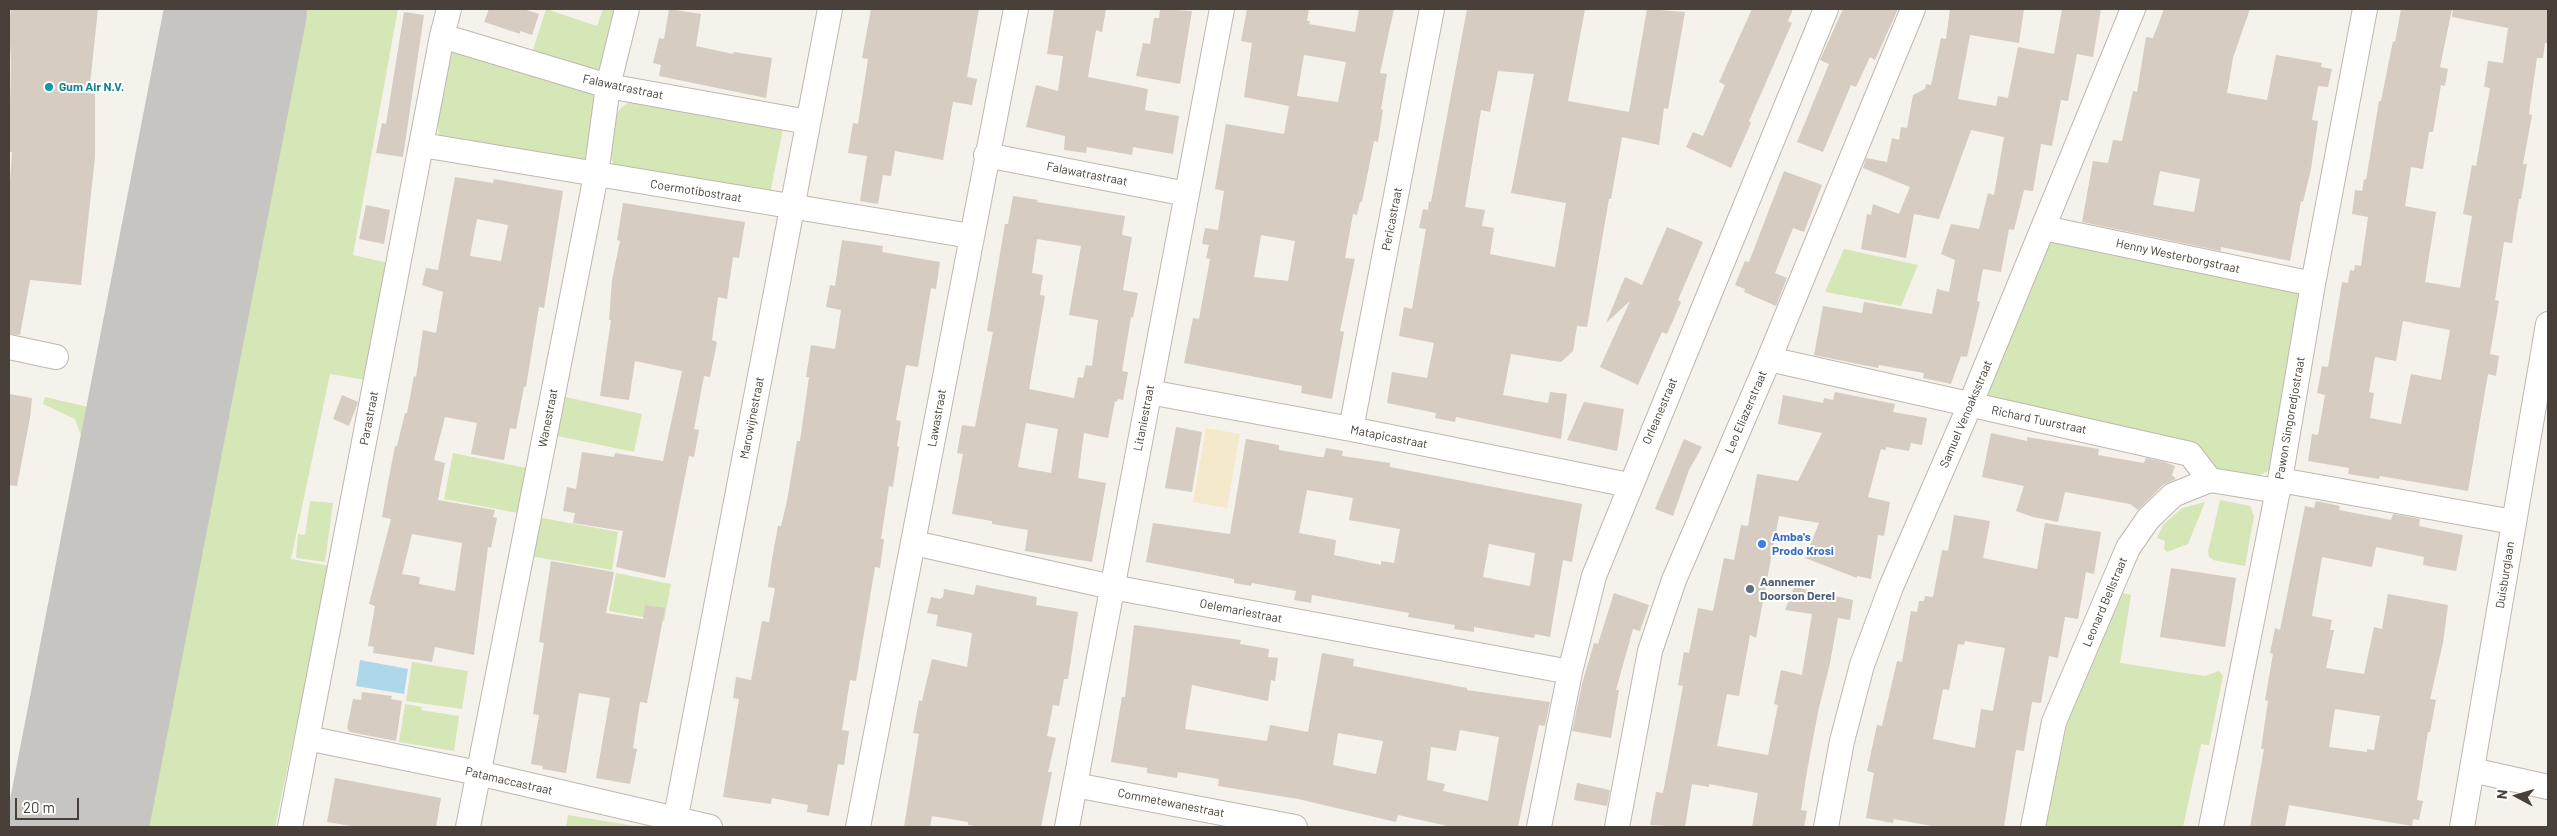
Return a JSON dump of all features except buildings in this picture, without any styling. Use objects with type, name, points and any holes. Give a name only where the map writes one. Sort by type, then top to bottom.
[{"type":"street","name":"Parastraat","points":[[290,827],[442,36],[449,9]]},
{"type":"street","name":"Wanestraat","points":[[468,827],[596,175],[608,86],[627,9]]},
{"type":"street","name":"Marowijnestraat","points":[[675,824],[830,9]]},
{"type":"street","name":"Lawastraat","points":[[858,827],[914,544],[970,236],[1016,9]]},
{"type":"street","name":"Litaniestraat","points":[[1068,827],[1222,9]]},
{"type":"street","name":"Pericastraat","points":[[1351,429],[1432,9]]},
{"type":"street","name":"Orleanestraat","points":[[1539,827],[1570,672],[1594,576],[1629,485],[1718,275],[1826,9]]},
{"type":"street","name":"Leo Eliazerstraat","points":[[1617,827],[1650,651],[1674,580],[1769,359],[1913,9]]},
{"type":"street","name":"Samuel Venoaksstraat","points":[[1826,827],[1842,741],[1862,665],[1891,587],[1970,405],[2133,9]]},
{"type":"street","name":"Pawon Singoredjostraat","points":[[2211,827],[2279,485],[2313,284],[2365,9]]},
{"type":"street","name":"Falawatrastraat","points":[[442,36],[608,86],[808,122]]},
{"type":"street","name":"Coermotibostraat","points":[[422,145],[970,236]]},
{"type":"street","name":"Falawatrastraat","points":[[986,155],[1188,194]]},
{"type":"street","name":"Henny Westerborgstraat","points":[[2044,228],[2313,284]]},
{"type":"street","name":"Duisburglaan","points":[[2462,827],[2514,522],[2540,415],[2548,324]]},
{"type":"street","points":[[9,347],[56,357]]},
{"type":"street","name":"Richard Tuurstraat","points":[[1769,359],[2190,454],[2210,480]]},
{"type":"street","name":"Matapicastraat","points":[[1149,392],[1351,429],[1629,485]]},
{"type":"street","points":[[2210,480],[2279,485],[2514,522]]},
{"type":"street","name":"Leonard Bellstraat","points":[[2032,827],[2054,722],[2128,548],[2148,519],[2172,495],[2210,480]]},
{"type":"street","name":"Oelemariestraat","points":[[914,544],[1112,587],[1570,672]]},
{"type":"street","name":"Patamaccastraat","points":[[307,738],[478,773],[675,824],[710,827]]},
{"type":"street","points":[[2472,770],[2548,787]]},
{"type":"street","name":"Commetewanestraat","points":[[1076,785],[1295,827]]},
{"type":"green space","points":[[297,9],[398,9],[353,255],[388,263],[365,380],[330,374],[291,559],[330,566],[275,827],[136,827],[265,156]]},
{"type":"green space","points":[[546,9],[597,26],[603,9],[618,9],[604,62],[598,70],[591,72],[531,56]]},
{"type":"green space","points":[[451,50],[588,89],[597,96],[589,155],[584,160],[446,141],[439,135],[437,119]]},
{"type":"green space","points":[[632,100],[783,129],[769,198],[615,167],[610,156],[616,114]]},
{"type":"green space","points":[[2049,238],[2300,290],[2302,296],[2270,470],[2254,478],[2215,473],[1984,402]]},
{"type":"green space","points":[[1844,249],[1918,265],[1901,306],[1825,292]]},
{"type":"green space","points":[[561,396],[642,414],[634,452],[553,435]]},
{"type":"green space","points":[[45,397],[97,409],[116,435],[106,469],[76,462],[82,438],[75,419],[43,404]]},
{"type":"green space","points":[[453,453],[526,468],[518,513],[444,499]]},
{"type":"green space","points":[[73,487],[106,495],[91,564],[58,557]]},
{"type":"green space","points":[[2220,500],[2250,506],[2254,516],[2245,566],[2213,560],[2209,557],[2208,552]]},
{"type":"green space","points":[[310,501],[333,503],[325,562],[296,558],[298,534],[305,535]]},
{"type":"green space","points":[[2205,502],[2188,544],[2167,552],[2164,549],[2165,541],[2157,538],[2163,525],[2182,508]]},
{"type":"green space","points":[[537,517],[618,532],[612,570],[530,556]]},
{"type":"green space","points":[[616,573],[671,584],[664,621],[609,611]]},
{"type":"green space","points":[[2123,593],[2131,595],[2120,663],[2205,676],[2219,671],[2223,676],[2209,745],[2201,744],[2183,827],[2044,827],[2070,712]]},
{"type":"green space","points":[[412,662],[468,671],[462,709],[406,701]]},
{"type":"green space","points":[[405,704],[422,707],[421,710],[459,716],[454,751],[399,742]]},
{"type":"green space","points":[[568,815],[640,827],[566,827]]},
{"type":"sand","points":[[1206,428],[1240,434],[1227,508],[1193,502]]},
{"type":"water","points":[[360,660],[408,669],[404,694],[356,686]]},
{"type":"runway","points":[[77,827],[236,9]]},
{"type":"place","name":"Gum Air N.V.","points":[[49,87]]},
{"type":"place","name":"Amba's Prodo Krosi","points":[[1762,544]]},
{"type":"place","name":"Aannemer Doorson Derel","points":[[1750,589]]}]
